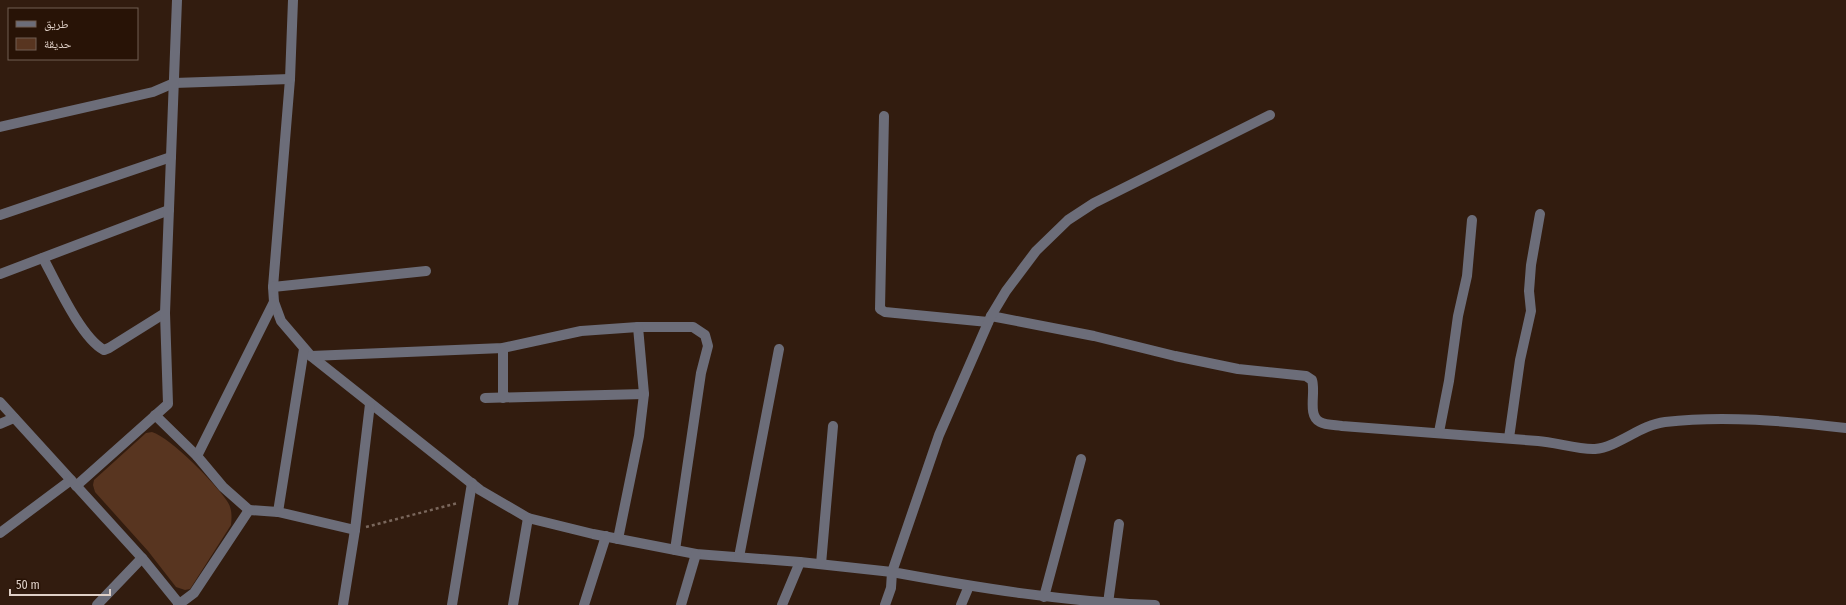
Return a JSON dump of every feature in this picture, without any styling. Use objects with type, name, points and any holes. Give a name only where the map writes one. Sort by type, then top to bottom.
[{"type":"street","points":[[0,533],[74,483],[168,404],[165,313],[177,0]]},
{"type":"street","points":[[293,0],[290,79],[273,288],[274,302],[281,321],[308,352],[370,404],[480,490],[528,518],[618,539],[696,554],[800,562],[892,572],[969,586],[1031,600],[1044,597],[1108,603],[1155,605]]},
{"type":"street","points":[[0,127],[153,92],[174,83],[290,79]]},
{"type":"street","points":[[884,116],[880,309],[885,312],[990,319],[1094,336],[1174,356],[1238,369],[1306,376],[1312,380],[1314,388],[1312,411],[1316,418],[1320,422],[1342,426],[1439,432],[1542,441],[1594,449],[1610,446],[1631,434],[1663,422],[1751,420],[1846,428]]},
{"type":"street","points":[[885,605],[891,588],[892,572],[939,435],[990,319],[1006,291],[1028,261],[1050,236],[1068,220],[1094,203],[1270,116]]},
{"type":"street","points":[[0,215],[171,157]]},
{"type":"street","points":[[0,274],[169,210]]},
{"type":"street","points":[[1509,438],[1520,360],[1531,311],[1529,290],[1531,265],[1540,214]]},
{"type":"street","points":[[1439,432],[1449,381],[1458,316],[1467,276],[1472,220]]},
{"type":"street","points":[[42,258],[74,315],[96,346],[104,350],[165,313]]},
{"type":"street","points":[[273,288],[426,270]]},
{"type":"street","points":[[197,456],[274,302]]},
{"type":"street","points":[[308,352],[503,348],[581,331],[638,327],[693,327],[706,335],[708,346],[701,373],[675,550]]},
{"type":"street","points":[[618,539],[639,436],[644,394],[638,327]]},
{"type":"street","points":[[503,348],[503,398]]},
{"type":"street","points":[[739,557],[779,349]]},
{"type":"street","points":[[278,512],[308,352]]},
{"type":"street","points":[[485,398],[644,394]]},
{"type":"street","points":[[0,402],[142,558],[179,605],[194,593],[249,510]]},
{"type":"street","points":[[343,605],[355,530],[370,404]]},
{"type":"street","points":[[155,416],[197,456],[223,487],[249,510],[278,512],[355,530]]},
{"type":"street","points":[[0,424],[14,418]]},
{"type":"street","points":[[821,564],[833,426]]},
{"type":"street","points":[[1044,597],[1081,459]]},
{"type":"street","points":[[452,605],[472,483]]},
{"type":"street","points":[[512,605],[528,518]]},
{"type":"street","points":[[1108,603],[1119,524]]},
{"type":"street","points":[[584,605],[606,536]]},
{"type":"street","points":[[681,605],[696,554]]},
{"type":"street","points":[[97,605],[142,558]]},
{"type":"street","points":[[782,605],[800,562]]},
{"type":"street","points":[[961,605],[969,586]]},
{"type":"path","points":[[355,530],[469,500]]},
{"type":"green space","points":[[152,432],[170,443],[192,462],[221,493],[231,509],[231,525],[190,589],[185,590],[176,587],[148,551],[95,492],[93,485],[94,480],[146,433]]}]
